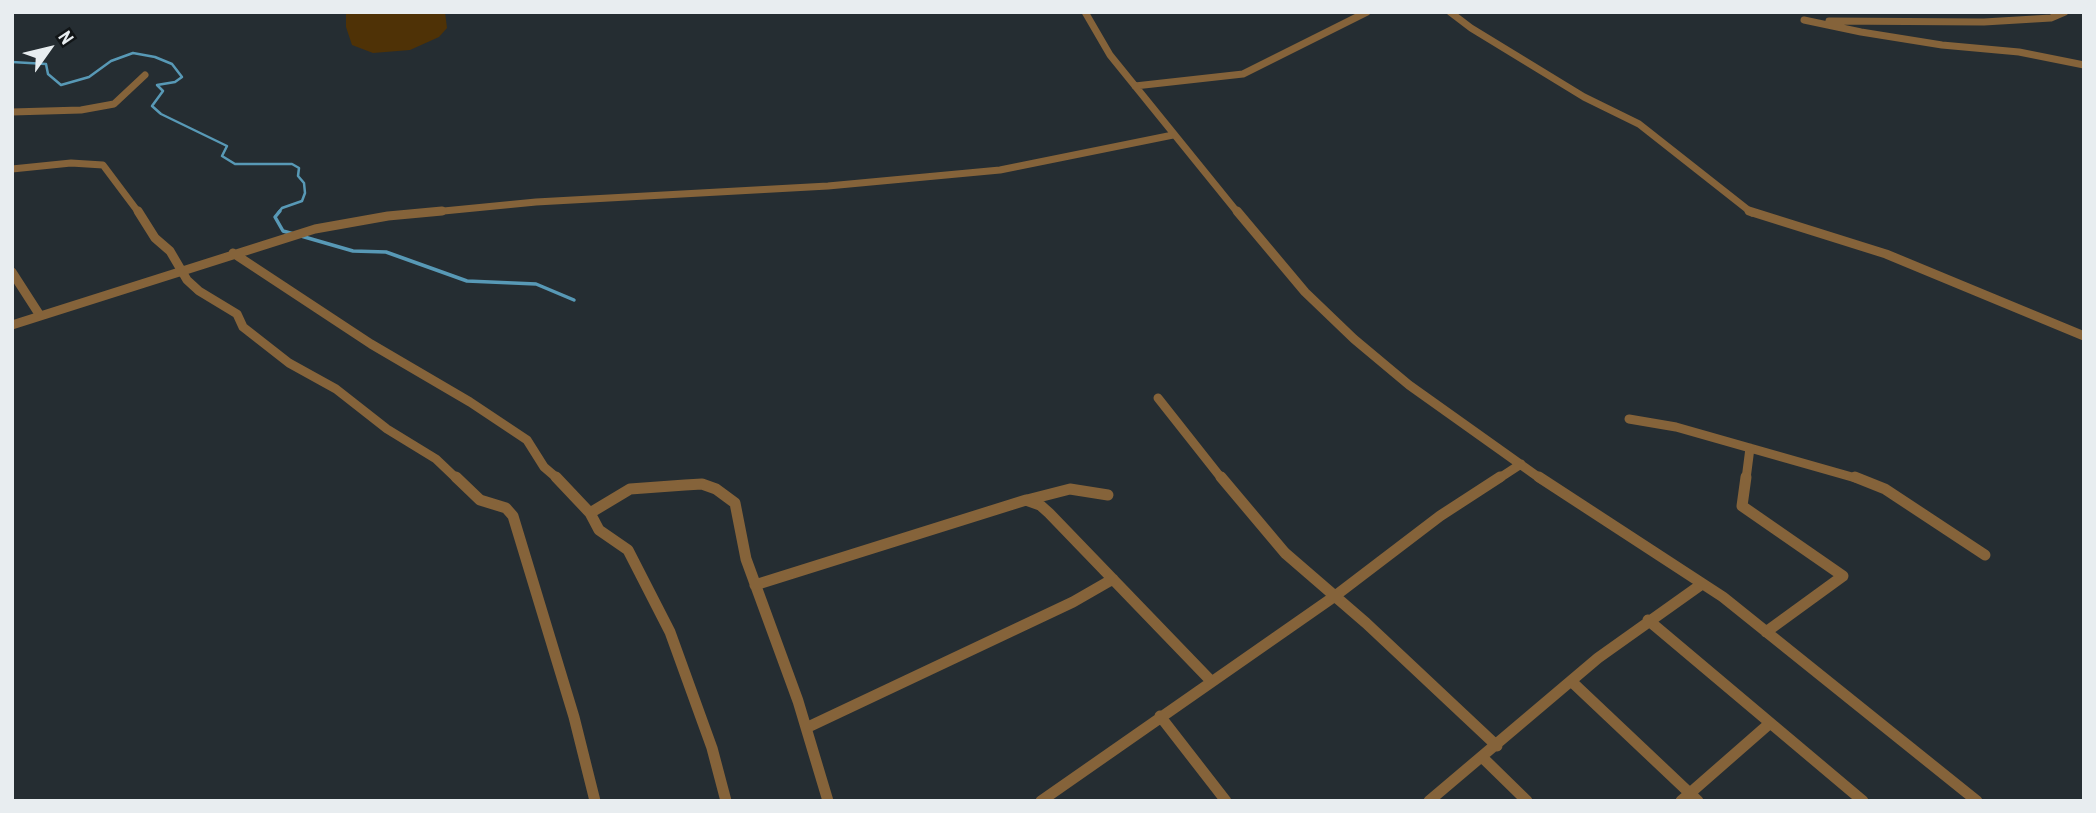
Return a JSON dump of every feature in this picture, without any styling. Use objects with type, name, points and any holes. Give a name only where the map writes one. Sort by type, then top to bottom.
[{"type":"street","points":[[1085,12],[1110,55],[1173,135],[1305,292],[1354,339],[1409,386],[1572,501],[1723,597],[1977,801]]},
{"type":"street","points":[[1135,86],[1242,74],[1367,12]]},
{"type":"street","points":[[1450,12],[1471,29],[1584,97],[1649,131],[1756,215],[1886,254],[2084,336]]},
{"type":"street","points":[[2065,12],[2051,18],[1984,22],[1804,20],[1861,32],[1942,45],[2019,52],[2084,65]]},
{"type":"street","points":[[12,112],[81,110],[114,104],[145,75]]},
{"type":"street","points":[[12,106],[22,110]]},
{"type":"street","points":[[12,325],[39,314],[272,241],[388,216],[523,203],[828,186],[999,170],[1173,135]]},
{"type":"street","points":[[12,169],[71,163],[103,165],[136,207],[155,238],[170,251],[187,280],[199,291],[237,314],[243,327],[289,363],[336,389],[387,429],[436,460],[480,500],[506,508],[513,516],[574,717],[595,801]]},
{"type":"street","points":[[233,253],[371,344],[470,402],[527,440],[544,467],[566,486],[590,513],[599,530],[628,550],[670,632],[712,748],[726,801]]},
{"type":"street","points":[[12,272],[39,314]]},
{"type":"street","points":[[1158,398],[1257,523],[1286,553],[1497,746]]},
{"type":"street","points":[[1629,419],[1676,427],[1844,473],[1885,489],[1985,555]]},
{"type":"street","points":[[1750,448],[1742,506],[1843,576],[1766,632]]},
{"type":"street","points":[[1043,800],[1335,596],[1440,516],[1521,464]]},
{"type":"street","points":[[590,513],[630,489],[702,484],[716,489],[735,503],[746,559],[806,728],[828,801]]},
{"type":"street","points":[[755,585],[1026,500],[1070,489],[1108,495]]},
{"type":"street","points":[[1026,500],[1040,505],[1211,681]]},
{"type":"street","points":[[806,728],[1073,602],[1113,579]]},
{"type":"street","points":[[1429,801],[1571,681],[1648,620],[1702,584]]},
{"type":"street","points":[[1648,620],[1863,801]]},
{"type":"street","points":[[1571,681],[1689,798],[1769,724]]},
{"type":"street","points":[[1160,716],[1226,801]]},
{"type":"street","points":[[1483,758],[1527,801]]},
{"type":"shaded area","points":[[346,12],[445,12],[447,28],[439,37],[410,50],[373,53],[352,45],[346,27]]},
{"type":"waterway","points":[[12,62],[46,64],[48,74],[61,85],[89,77],[111,61],[133,53],[155,57],[172,64],[182,77],[175,82],[157,85],[163,91],[152,106],[161,114],[227,146],[222,156],[235,164],[292,164],[299,168],[298,176],[304,183],[305,193],[302,201],[282,208],[278,213]]},
{"type":"waterway","points":[[280,211],[275,217],[283,231],[294,234]]},
{"type":"waterway","points":[[301,236],[353,251],[386,252],[467,281],[536,284],[574,300]]}]
